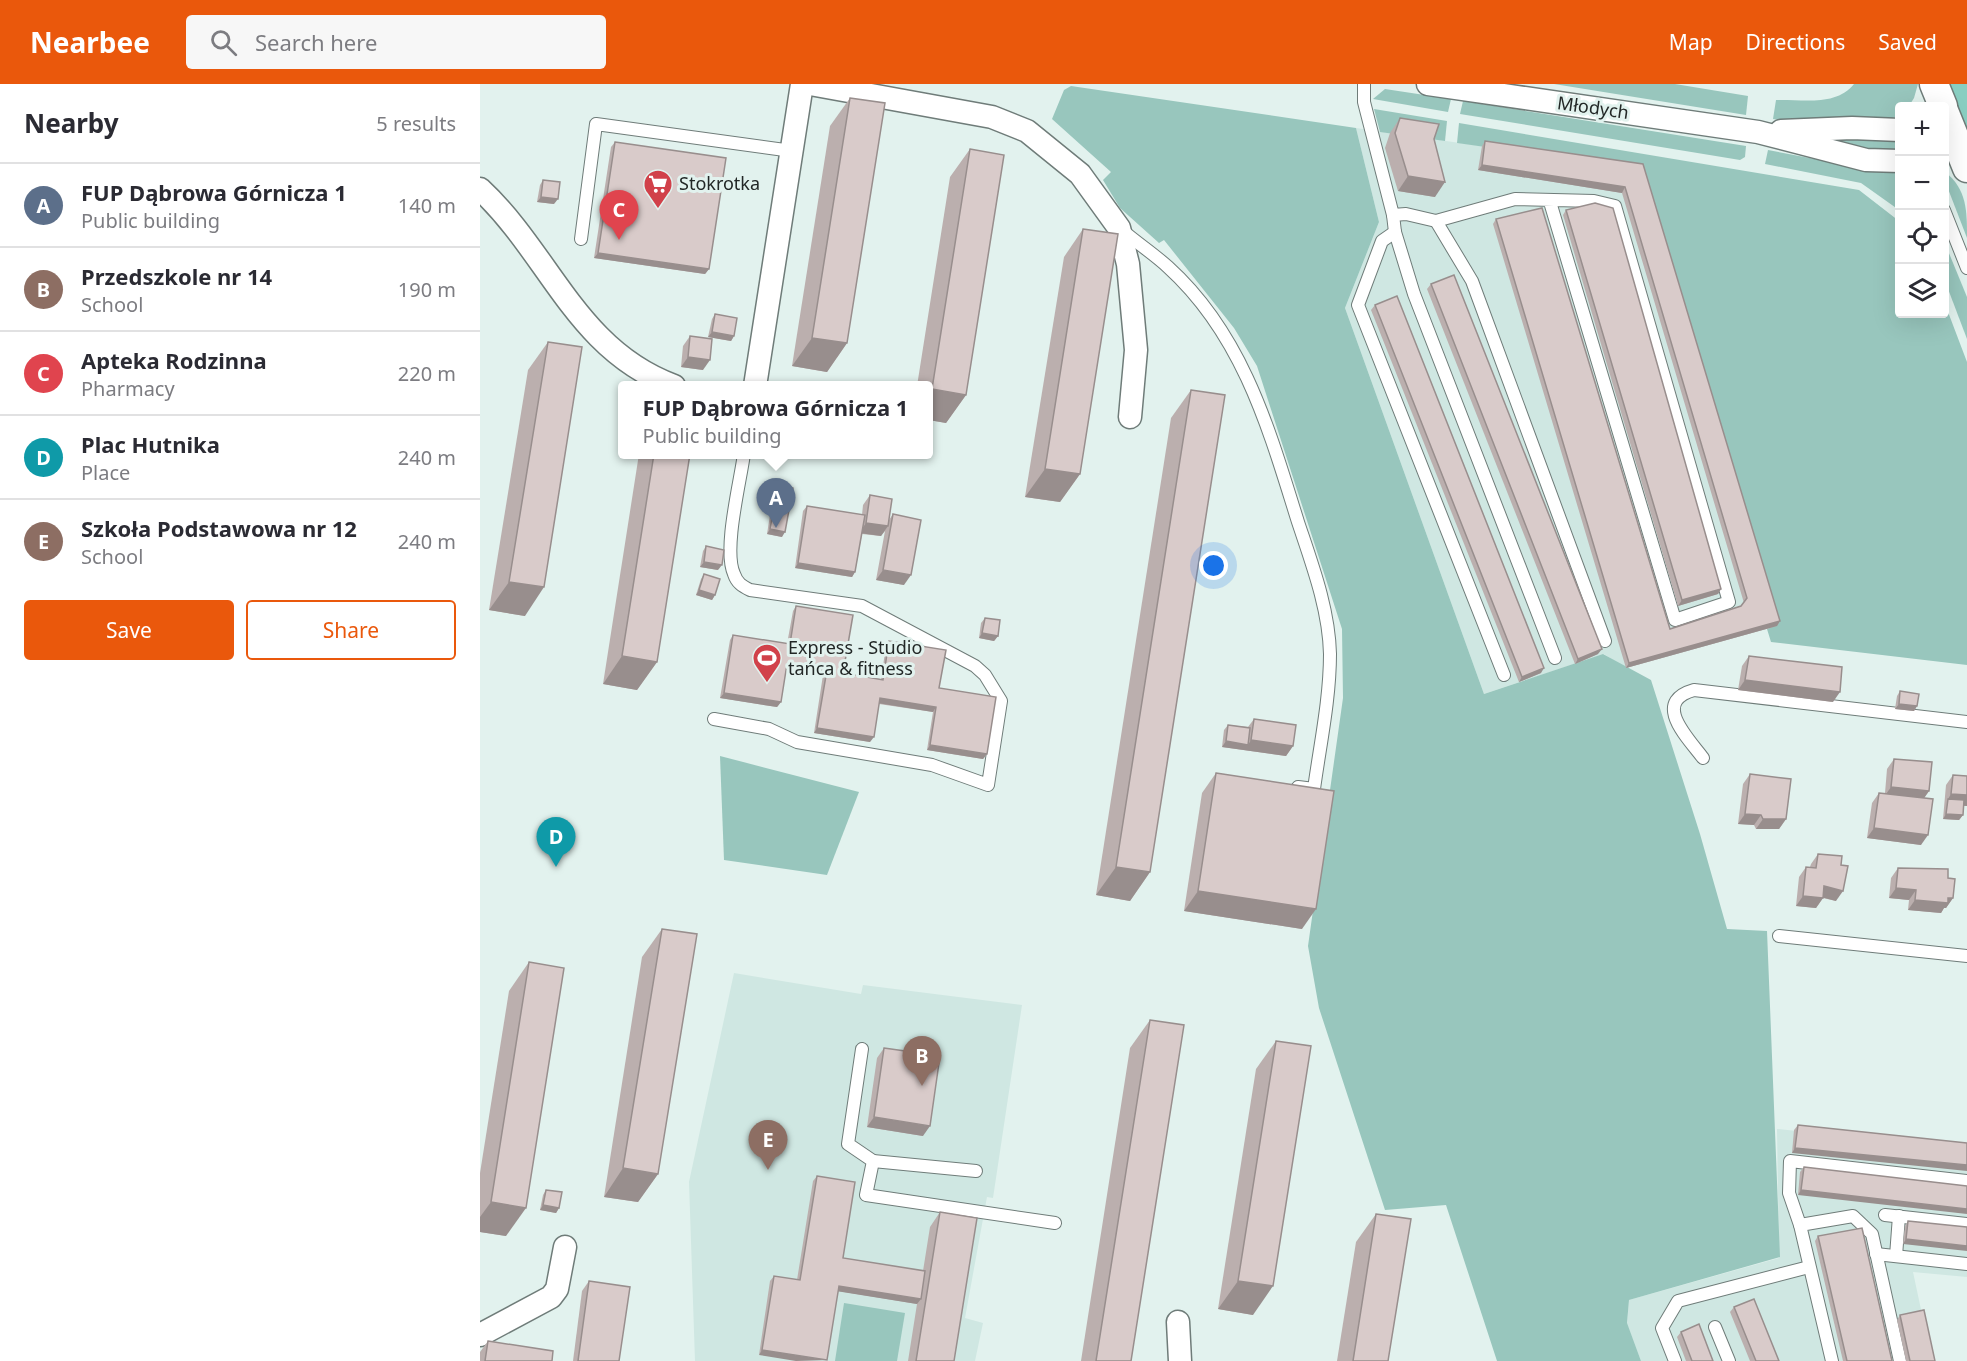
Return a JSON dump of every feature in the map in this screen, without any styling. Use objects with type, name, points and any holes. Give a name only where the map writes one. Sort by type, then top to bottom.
[{"type":"street","points":[[755,381],[802,84]]},
{"type":"street","points":[[810,84],[993,117],[1027,131],[1080,174],[1119,228],[1128,264],[1135,317],[1136,350],[1130,417]]},
{"type":"street","name":"Młodych","points":[[1428,84],[1758,132],[1866,160],[1895,161]]},
{"type":"street","points":[[1934,84],[1939,102]]},
{"type":"street","name":"Młodych","points":[[1758,132],[1852,128],[1895,130]]},
{"type":"street","points":[[1949,130],[1967,168]]},
{"type":"street","points":[[480,189],[504,215],[583,320],[632,366],[664,381]]},
{"type":"street","points":[[480,1335],[551,1297],[558,1288],[565,1246]]},
{"type":"street","points":[[1178,1323],[1180,1361]]},
{"type":"lane","points":[[1364,84],[1364,102],[1393,214],[1395,232],[1414,294],[1556,658]]},
{"type":"lane","points":[[582,239],[596,124],[792,151]]},
{"type":"lane","points":[[1393,214],[1406,214],[1436,221],[1515,199],[1550,202],[1594,201],[1615,206],[1729,602],[1675,620],[1550,202]]},
{"type":"lane","points":[[1436,221],[1472,282],[1605,641]]},
{"type":"lane","points":[[1949,223],[1967,268]]},
{"type":"lane","points":[[1119,228],[1169,268],[1210,315],[1244,366],[1267,424],[1321,595],[1330,653],[1327,699],[1314,789],[1290,786]]},
{"type":"lane","points":[[1395,232],[1382,241],[1358,305],[1504,675]]},
{"type":"lane","points":[[714,720],[769,729],[797,742],[932,765],[988,785],[1001,700],[985,675],[975,666],[862,606],[750,590],[740,585],[733,573],[729,550],[743,459]]},
{"type":"lane","points":[[1703,758],[1678,724],[1674,713],[1674,703],[1678,696],[1694,690],[1967,722]]},
{"type":"lane","points":[[1779,936],[1967,956]]},
{"type":"lane","points":[[862,1049],[848,1143],[873,1161],[976,1172]]},
{"type":"lane","points":[[873,1161],[866,1195],[1055,1223]]},
{"type":"lane","points":[[1832,1361],[1800,1225],[1789,1193],[1790,1161],[1967,1181]]},
{"type":"lane","points":[[1885,1215],[1967,1224]]},
{"type":"lane","points":[[1800,1225],[1853,1216],[1872,1234],[1900,1361]]},
{"type":"lane","points":[[1896,1256],[1899,1216]]},
{"type":"lane","points":[[1876,1254],[1967,1264]]},
{"type":"lane","points":[[1675,1361],[1662,1328],[1678,1301],[1809,1267]]},
{"type":"lane","points":[[1715,1327],[1729,1361]]},
{"type":"shaded area","points":[[1356,128],[1640,169],[1777,626],[1626,668],[1604,654],[1484,694],[1345,308],[1379,222]]},
{"type":"shaded area","points":[[734,973],[861,994],[863,985],[1022,1005],[993,1198],[987,1197],[965,1318],[983,1323],[975,1361],[695,1361],[689,1182]]},
{"type":"shaded area","points":[[1777,1129],[1967,1149],[1967,1277],[1913,1272],[1932,1361],[1641,1361],[1627,1324],[1629,1300],[1779,1258]]},
{"type":"green space","points":[[1554,84],[1675,84],[1748,96],[1746,115]]},
{"type":"green space","points":[[1854,84],[1918,84],[1912,102],[1895,102],[1895,117],[1887,121],[1794,122],[1773,119],[1776,100],[1828,99],[1847,91]]},
{"type":"green space","points":[[1947,84],[1967,84],[1967,135]]},
{"type":"green space","points":[[1071,86],[1356,128],[1379,222],[1345,308],[1484,694],[1603,654],[1651,680],[1700,834],[1727,929],[1767,931],[1780,1257],[1629,1300],[1627,1323],[1641,1361],[1497,1361],[1446,1205],[1385,1210],[1319,1008],[1308,946],[1343,698],[1342,629],[1257,366],[1234,328],[1164,240],[1159,243],[1120,208],[1103,180],[1111,172],[1052,119],[1064,90]]},
{"type":"green space","points":[[1385,89],[1451,99],[1448,112],[1373,99]]},
{"type":"green space","points":[[1463,101],[1746,146],[1745,157],[1740,160],[1460,114]]},
{"type":"green space","points":[[1374,109],[1447,121],[1445,141],[1380,132]]},
{"type":"green space","points":[[1459,123],[1859,190],[1895,218],[1895,318],[1949,318],[1949,315],[1967,362],[1967,665],[1771,642],[1767,629],[1777,625],[1640,169],[1457,143]]},
{"type":"green space","points":[[1813,137],[1895,140],[1895,152],[1879,153]]},
{"type":"green space","points":[[1768,150],[1841,164],[1895,169],[1895,207],[1861,183],[1765,164]]},
{"type":"green space","points":[[1949,176],[1962,193],[1966,210],[1967,238],[1949,191]]},
{"type":"green space","points":[[1949,253],[1967,297],[1967,339],[1949,292]]},
{"type":"green space","points":[[720,756],[859,792],[827,875],[724,860]]},
{"type":"green space","points":[[844,1303],[905,1313],[897,1361],[835,1361]]},
{"type":"building","points":[[850,98],[885,103],[847,343],[812,338]]},
{"type":"building","points":[[1400,118],[1439,124],[1434,139],[1445,182],[1408,176],[1395,133]]},
{"type":"building","points":[[1485,141],[1643,164],[1780,621],[1629,663],[1496,219],[1542,208],[1670,629],[1741,606],[1747,598],[1625,187],[1482,165]]},
{"type":"building","name":"Stokrotka","points":[[615,142],[726,158],[709,269],[598,253]]},
{"type":"building","points":[[970,149],[1004,155],[966,395],[933,389]]},
{"type":"building","points":[[543,180],[560,182],[558,199],[541,197]]},
{"type":"building","points":[[1595,203],[1613,208],[1721,589],[1682,600],[1566,210]]},
{"type":"building","points":[[1083,229],[1118,234],[1080,474],[1045,469]]},
{"type":"building","points":[[1454,275],[1602,649],[1578,659],[1431,284]]},
{"type":"building","points":[[1397,296],[1544,668],[1522,677],[1375,305]]},
{"type":"building","points":[[715,314],[737,318],[734,336],[712,332]]},
{"type":"building","points":[[690,336],[712,339],[710,360],[688,357]]},
{"type":"building","points":[[548,342],[582,347],[544,587],[509,582]]},
{"type":"building","points":[[1191,390],[1225,395],[1150,872],[1116,867]]},
{"type":"building","points":[[653,459],[689,459],[657,662],[622,656]]},
{"type":"building","points":[[778,485],[793,488],[785,532],[770,529]]},
{"type":"building","points":[[870,495],[892,499],[888,526],[866,523]]},
{"type":"building","points":[[807,506],[865,515],[855,572],[798,563]]},
{"type":"building","points":[[893,514],[921,520],[911,575],[883,570]]},
{"type":"building","points":[[706,546],[724,550],[722,565],[704,562]]},
{"type":"building","points":[[704,574],[720,579],[715,595],[699,590]]},
{"type":"building","points":[[796,606],[853,615],[843,673],[883,680],[889,641],[946,650],[939,688],[996,697],[987,754],[930,745],[936,707],[880,698],[874,737],[817,728],[827,670],[787,664],[781,702],[724,693],[733,635],[790,644]]},
{"type":"building","points":[[985,618],[1000,620],[998,636],[982,633]]},
{"type":"building","points":[[1749,656],[1842,667],[1840,692],[1745,680]]},
{"type":"building","points":[[1900,691],[1919,694],[1917,706],[1899,704]]},
{"type":"building","points":[[1254,719],[1296,725],[1293,746],[1251,740]]},
{"type":"building","points":[[1228,725],[1250,728],[1248,745],[1226,741]]},
{"type":"building","points":[[1894,759],[1932,762],[1929,791],[1891,787]]},
{"type":"building","points":[[1216,773],[1334,791],[1316,909],[1198,891]]},
{"type":"building","points":[[1750,774],[1791,779],[1786,819],[1763,819],[1761,815],[1745,814]]},
{"type":"building","points":[[1953,775],[1967,776],[1967,795],[1951,794]]},
{"type":"building","points":[[1879,793],[1933,799],[1928,835],[1874,828]]},
{"type":"building","points":[[1948,799],[1964,800],[1963,815],[1946,814]]},
{"type":"building","points":[[1818,854],[1842,856],[1841,865],[1848,866],[1843,891],[1824,886],[1823,898],[1803,896],[1806,867],[1816,868]]},
{"type":"building","points":[[1898,868],[1948,869],[1948,878],[1955,879],[1953,898],[1948,898],[1948,903],[1915,900],[1916,890],[1896,888]]},
{"type":"building","points":[[662,929],[697,934],[658,1174],[623,1168]]},
{"type":"building","points":[[529,962],[564,968],[526,1208],[491,1202]]},
{"type":"building","points":[[1150,1020],[1184,1025],[1131,1361],[1096,1361]]},
{"type":"building","points":[[1276,1041],[1311,1046],[1273,1286],[1238,1281]]},
{"type":"building","points":[[884,1048],[940,1056],[930,1126],[874,1117]]},
{"type":"building","points":[[1798,1125],[1967,1143],[1967,1165],[1795,1148]]},
{"type":"building","points":[[1804,1167],[1967,1186],[1967,1209],[1801,1190]]},
{"type":"building","points":[[817,1176],[855,1182],[843,1258],[925,1271],[921,1299],[839,1286],[827,1360],[762,1350],[774,1276],[800,1280]]},
{"type":"building","points":[[546,1190],[562,1192],[559,1208],[543,1205]]},
{"type":"building","points":[[940,1212],[977,1218],[954,1361],[916,1361]]},
{"type":"building","points":[[1376,1214],[1411,1219],[1388,1361],[1353,1361]]},
{"type":"building","points":[[1908,1221],[1967,1227],[1967,1246],[1906,1239]]},
{"type":"building","points":[[1862,1228],[1892,1361],[1847,1361],[1818,1236]]},
{"type":"building","points":[[589,1281],[630,1287],[619,1361],[578,1361]]},
{"type":"building","points":[[1754,1299],[1779,1361],[1756,1361],[1734,1307]]},
{"type":"building","points":[[1924,1310],[1935,1361],[1910,1361],[1900,1315]]},
{"type":"building","points":[[1699,1324],[1713,1361],[1692,1361],[1681,1332]]},
{"type":"building","points":[[488,1341],[553,1351],[552,1361],[485,1361]]},
{"type":"place","name":"Stokrotka","points":[[658,210]]},
{"type":"place","name":"Apteka Rodzinna","points":[[619,240]]},
{"type":"place","name":"FUP Dąbrowa Górnicza 1","points":[[776,528]]},
{"type":"place","name":"Express - Studio tańca & fitness","points":[[767,684]]},
{"type":"place","name":"Plac Hutnika","points":[[556,867]]},
{"type":"place","name":"Przedszkole nr 14","points":[[922,1086]]},
{"type":"place","name":"Szkoła Podstawowa nr 12","points":[[768,1170]]}]
